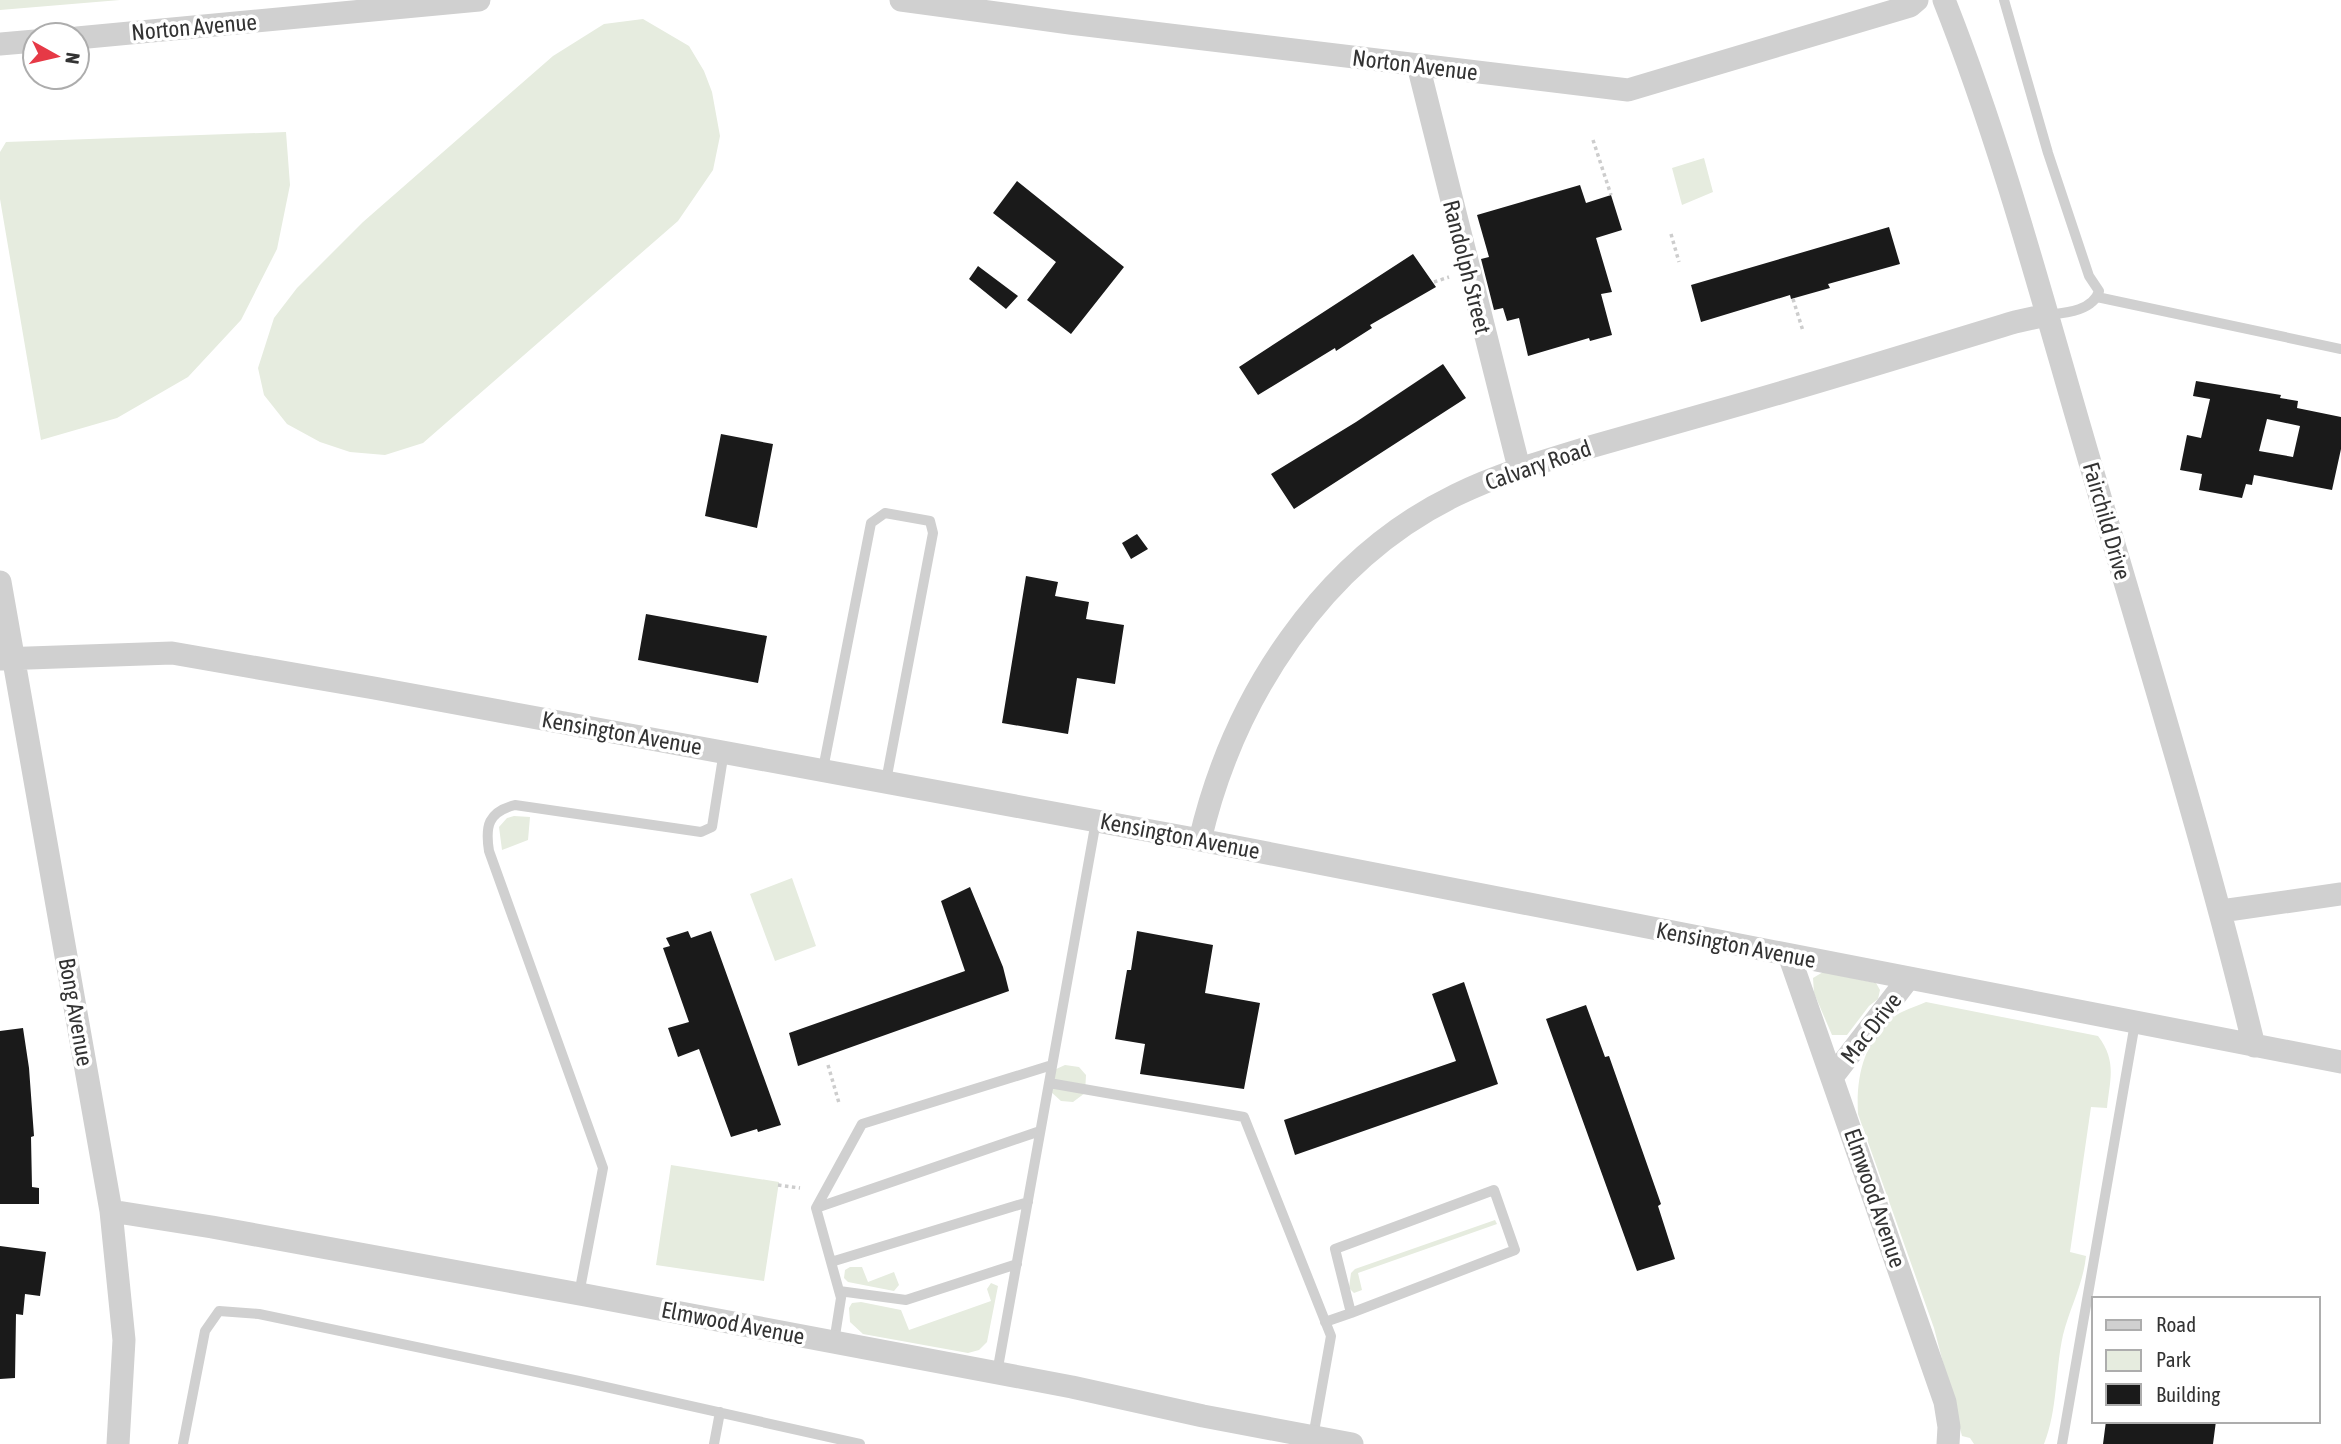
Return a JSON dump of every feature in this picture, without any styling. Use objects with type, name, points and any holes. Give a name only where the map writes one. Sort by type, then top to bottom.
[{"type":"street","name":"Norton Avenue","points":[[91,36],[479,0]]},
{"type":"street","name":"Norton Avenue","points":[[901,0],[1628,90],[1910,6],[1917,0]]},
{"type":"street","name":"Fairchild Drive","points":[[1944,0],[1976,83],[2046,315],[2221,911],[2254,1046]]},
{"type":"street","points":[[0,44],[21,42]]},
{"type":"street","name":"Randolph Street","points":[[1418,65],[1518,468]]},
{"type":"street","name":"Calvary Road","points":[[1200,839],[1208,805],[1258,688],[1284,644],[1314,607],[1352,568],[1409,521],[1455,495],[1518,468],[2046,315]]},
{"type":"street","name":"Bong Avenue","points":[[0,582],[7,659],[111,1211],[124,1340],[118,1444]]},
{"type":"street","name":"Kensington Avenue","points":[[7,659],[172,653],[1200,839],[2341,1062]]},
{"type":"street","points":[[2221,911],[2341,894]]},
{"type":"street","name":"Elmwood Avenue","points":[[1789,955],[1945,1402],[1949,1427],[1948,1444]]},
{"type":"street","name":"Mac Drive","points":[[1833,1076],[1908,979]]},
{"type":"street","name":"Elmwood Avenue","points":[[111,1211],[579,1294],[1352,1444]]},
{"type":"lane","points":[[2004,0],[2048,153],[2090,276],[2099,291],[2097,297],[2084,309],[2046,315]]},
{"type":"lane","points":[[2097,297],[2341,349]]},
{"type":"lane","points":[[823,769],[871,523],[885,513],[930,521],[933,533],[886,781]]},
{"type":"lane","points":[[579,1294],[603,1168],[489,851],[486,834],[489,823],[504,808],[515,805],[701,832],[712,827],[724,751]]},
{"type":"lane","points":[[997,1373],[1096,821]]},
{"type":"lane","points":[[2062,1444],[2135,1023]]},
{"type":"lane","points":[[834,1342],[841,1298],[816,1208],[862,1124],[1052,1065]]},
{"type":"lane","points":[[1049,1083],[1244,1116],[1331,1336],[1313,1437]]},
{"type":"lane","points":[[816,1208],[1041,1131]]},
{"type":"lane","points":[[1325,1322],[1351,1313],[1515,1250],[1494,1190],[1335,1249],[1351,1313]]},
{"type":"lane","points":[[831,1262],[1028,1202]]},
{"type":"lane","points":[[839,1291],[906,1300],[1017,1264]]},
{"type":"lane","points":[[183,1444],[205,1331],[219,1311],[259,1314],[860,1444]]},
{"type":"lane","points":[[714,1444],[720,1412]]},
{"type":"path","points":[[1593,141],[1611,195]]},
{"type":"path","points":[[1671,234],[1679,261]]},
{"type":"path","points":[[1793,299],[1803,331]]},
{"type":"path","points":[[828,1065],[839,1103]]},
{"type":"path","points":[[778,1185],[800,1188]]},
{"type":"green space","points":[[0,0],[120,0],[0,10]]},
{"type":"green space","points":[[643,19],[689,46],[704,71],[712,92],[720,136],[713,170],[678,221],[423,443],[385,455],[350,452],[320,442],[287,424],[264,395],[258,368],[274,318],[297,288],[363,222],[553,56],[604,24]]},
{"type":"green space","points":[[286,132],[290,185],[277,249],[241,320],[188,377],[117,418],[41,440],[0,199],[0,152],[6,142]]},
{"type":"green space","points":[[1704,158],[1713,192],[1682,205],[1672,168]]},
{"type":"green space","points":[[530,817],[528,840],[502,850],[499,827],[507,818]]},
{"type":"green space","points":[[792,878],[816,946],[775,961],[750,894]]},
{"type":"green space","points":[[1823,972],[1876,983],[1880,990],[1878,999],[1869,1006],[1847,1035],[1832,1035],[1814,993],[1813,978]]},
{"type":"green space","points":[[1926,1002],[2098,1036],[2108,1054],[2111,1070],[2107,1108],[2091,1107],[2070,1252],[2086,1256],[2063,1335],[2052,1417],[2044,1444],[1974,1444],[1970,1438],[1962,1436],[1934,1328],[1858,1114],[1860,1075],[1874,1039],[1895,1016]]},
{"type":"green space","points":[[1065,1065],[1079,1067],[1086,1075],[1085,1093],[1073,1102],[1061,1101],[1050,1091],[1054,1070]]},
{"type":"green space","points":[[671,1165],[779,1182],[764,1281],[656,1265]]},
{"type":"green space","points":[[1495,1220],[1497,1224],[1358,1273],[1362,1290],[1354,1293],[1349,1288],[1351,1273],[1355,1269]]},
{"type":"green space","points":[[862,1267],[868,1282],[894,1272],[899,1285],[894,1291],[848,1282],[844,1278],[845,1270]]},
{"type":"green space","points":[[991,1283],[998,1286],[987,1342],[979,1350],[968,1353],[863,1334],[850,1322],[849,1308],[852,1303],[861,1302],[901,1310],[909,1330],[991,1301],[987,1289]]},
{"type":"building","points":[[1017,181],[1124,267],[1071,334],[1027,300],[1056,262],[993,213]]},
{"type":"building","points":[[1580,185],[1586,203],[1611,195],[1622,230],[1596,238],[1612,292],[1601,294],[1612,335],[1590,341],[1589,338],[1528,356],[1519,318],[1507,321],[1503,308],[1494,310],[1481,259],[1489,257],[1477,215]]},
{"type":"building","points":[[1889,227],[1900,264],[1828,284],[1830,288],[1791,299],[1790,295],[1701,322],[1691,285]]},
{"type":"building","points":[[1413,254],[1436,287],[1370,325],[1372,328],[1336,351],[1335,348],[1258,395],[1239,367]]},
{"type":"building","points":[[978,266],[1018,296],[1006,309],[969,279]]},
{"type":"building","points":[[1443,364],[1466,398],[1294,509],[1271,474]]},
{"type":"building","points":[[2196,381],[2281,395],[2280,398],[2298,401],[2297,408],[2341,417],[2341,449],[2332,490],[2254,475],[2252,485],[2246,484],[2242,498],[2199,490],[2202,474],[2180,470],[2187,435],[2201,438],[2210,399],[2193,396]],"holes":[[[2267,419],[2300,426],[2293,457],[2259,451]]]},
{"type":"building","points":[[721,434],[773,444],[757,528],[705,516]]},
{"type":"building","points":[[1137,534],[1148,549],[1131,559],[1122,543]]},
{"type":"building","points":[[1026,576],[1058,582],[1055,596],[1089,602],[1086,619],[1124,625],[1115,684],[1077,678],[1068,734],[1002,723]]},
{"type":"building","points":[[646,614],[767,636],[758,683],[638,660]]},
{"type":"building","points":[[970,887],[1003,967],[1009,991],[798,1066],[789,1033],[965,971],[941,901]]},
{"type":"building","points":[[688,931],[691,938],[711,931],[781,1125],[731,1137],[699,1049],[678,1057],[668,1028],[689,1022],[663,948],[670,946],[666,938]]},
{"type":"building","points":[[1137,931],[1213,945],[1205,993],[1260,1003],[1244,1089],[1140,1074],[1145,1044],[1115,1039]]},
{"type":"building","points":[[1464,982],[1498,1084],[1295,1155],[1284,1120],[1456,1061],[1432,994]]},
{"type":"building","points":[[1586,1005],[1605,1057],[1609,1056],[1661,1204],[1658,1206],[1675,1259],[1637,1271],[1546,1019]]},
{"type":"building","points":[[23,1028],[34,1136],[31,1137],[32,1187],[39,1188],[39,1204],[0,1204],[0,1031]]},
{"type":"building","points":[[0,1246],[46,1252],[40,1296],[25,1294],[23,1315],[16,1314],[15,1378],[0,1379]]},
{"type":"building","points":[[2106,1423],[2216,1423],[2213,1444],[2103,1444]]}]
